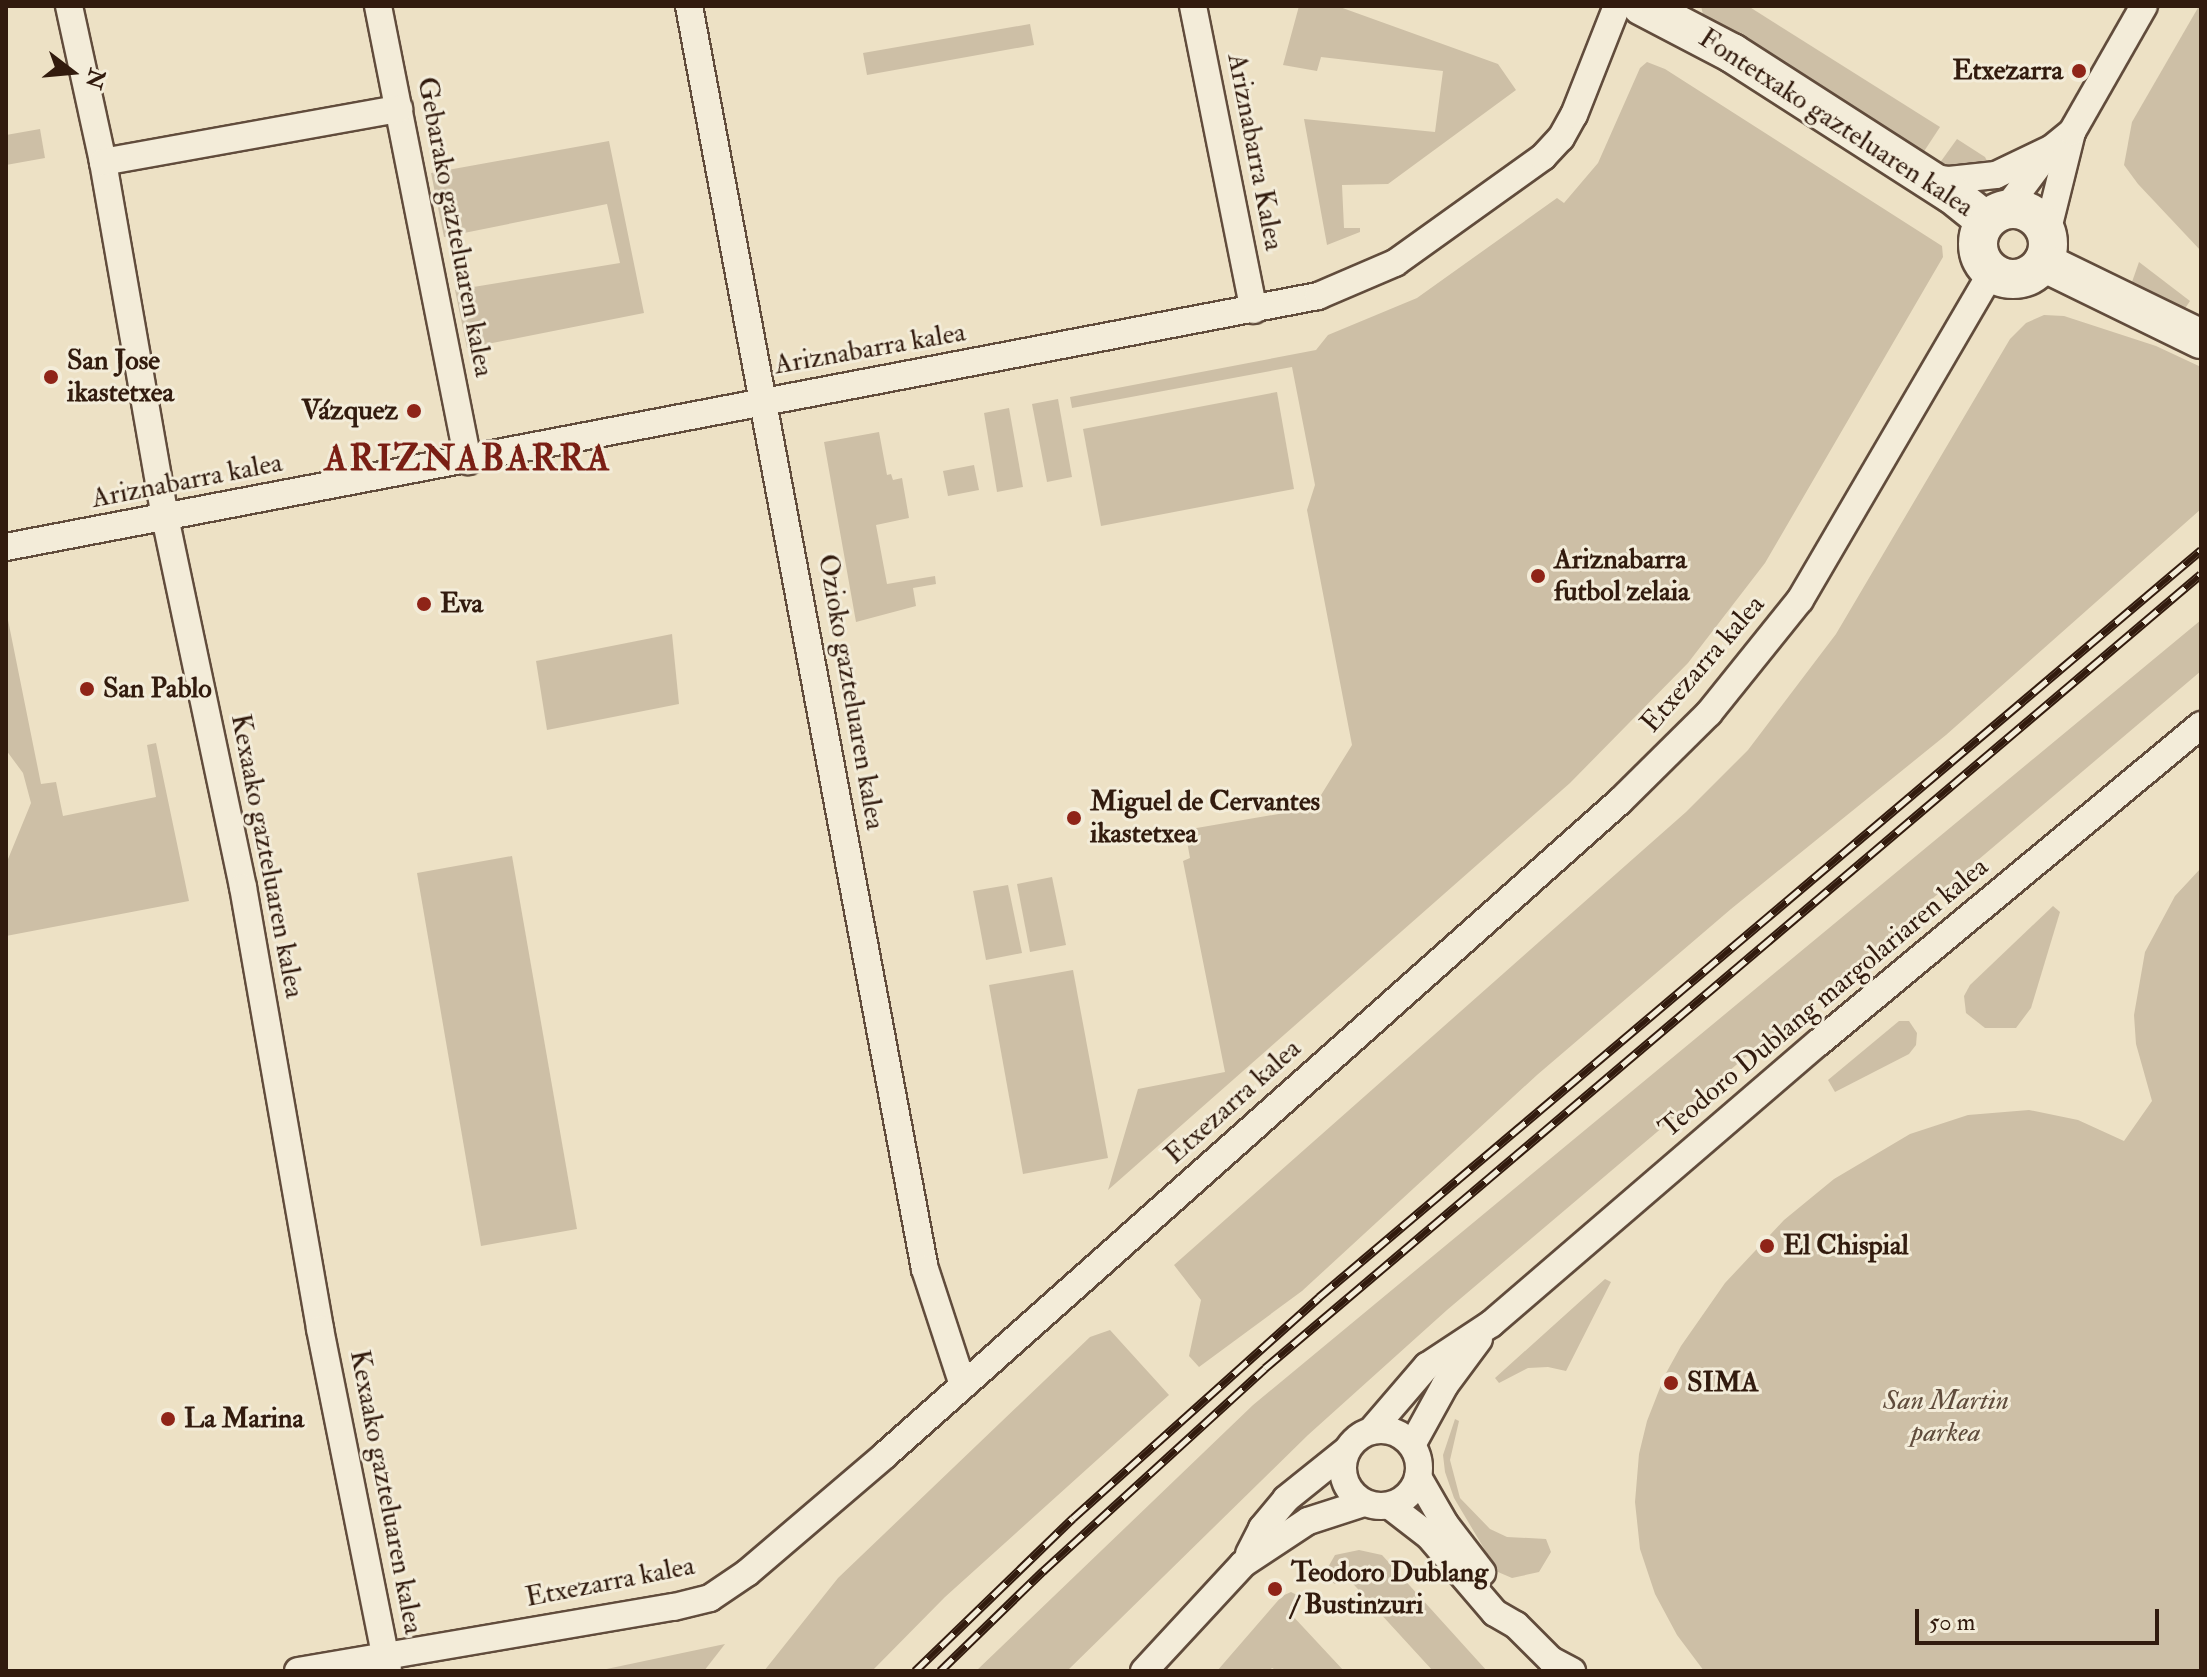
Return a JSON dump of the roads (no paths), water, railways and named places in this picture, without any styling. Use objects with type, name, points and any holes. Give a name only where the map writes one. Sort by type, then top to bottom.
[{"type":"main road","name":"Fontetxako gazteluaren kalea","points":[[1642,6],[1720,46],[1926,177],[1996,215]]},
{"type":"main road","points":[[2026,211],[2042,224],[2045,247],[2026,277],[2014,279],[1992,272],[1979,254],[1980,231],[1996,215],[2026,211]]},
{"type":"main road","points":[[2045,247],[2201,339]]},
{"type":"street","name":"Kexaako gazteluaren kalea","points":[[69,6],[103,162],[165,517],[243,887],[320,1329],[387,1662]]},
{"type":"street","name":"Gebarako gazteluaren kalea","points":[[378,6],[468,461]]},
{"type":"street","name":"Ozioko gazteluaren kalea","points":[[689,6],[925,1269],[963,1385]]},
{"type":"street","name":"Ariznabarra Kalea","points":[[1193,6],[1254,310]]},
{"type":"street","name":"Ariznabarra kalea","points":[[6,547],[468,461],[1329,293],[1395,263],[1543,157],[1561,138],[1574,115],[1617,6]]},
{"type":"street","points":[[1996,215],[2062,140],[2144,6]]},
{"type":"street","points":[[103,162],[399,109]]},
{"type":"street","points":[[1926,177],[1949,180],[1996,175],[2062,140]]},
{"type":"street","points":[[2045,247],[2062,140]]},
{"type":"street","name":"Etxezarra kalea","points":[[298,1671],[387,1662],[710,1598],[747,1573],[1620,801],[1709,713],[1800,600],[1992,272]]},
{"type":"street","name":"Teodoro Dublang margolariaren kalea","points":[[1371,1431],[1427,1366],[1491,1324],[1818,1043],[2201,725]]},
{"type":"street","name":"Teodoro Dublang margolariaren kalea","points":[[1412,1445],[1445,1385],[1491,1324]]},
{"type":"street","points":[[1243,1564],[1262,1528],[1286,1499],[1371,1431],[1393,1432],[1412,1445],[1417,1455],[1418,1477],[1456,1541],[1502,1597],[1516,1625]]},
{"type":"street","points":[[1347,1450],[1342,1470],[1344,1481],[1429,1536],[1495,1613],[1516,1625],[1551,1660],[1572,1671]]},
{"type":"street","points":[[1144,1671],[1243,1564],[1308,1521],[1408,1495],[1418,1477]]},
{"type":"railway","points":[[915,1671],[1073,1518],[1319,1297],[2201,550]]},
{"type":"railway","points":[[940,1671],[1043,1571],[1265,1368],[2201,574]]},
{"type":"place","name":"Etxezarra","points":[[2079,71]]},
{"type":"place","name":"San Jose ikastetxea","points":[[51,377]]},
{"type":"place","name":"Vázquez","points":[[414,411]]},
{"type":"place","name":"Ariznabarra futbol zelaia","points":[[1538,576]]},
{"type":"place","name":"Eva","points":[[424,604]]},
{"type":"place","name":"San Pablo","points":[[87,689]]},
{"type":"place","name":"Miguel de Cervantes ikastetxea","points":[[1074,818]]},
{"type":"place","name":"El Chispial","points":[[1767,1246]]},
{"type":"place","name":"SIMA","points":[[1671,1383]]},
{"type":"place","name":"La Marina","points":[[168,1419]]},
{"type":"place","name":"Teodoro Dublang / Bustinzuri","points":[[1275,1589]]},
{"type":"district","name":"ARIZNABARRA","points":[[468,459]]},
{"type":"park label","name":"San Martin parkea","points":[[1946,1417]]}]
